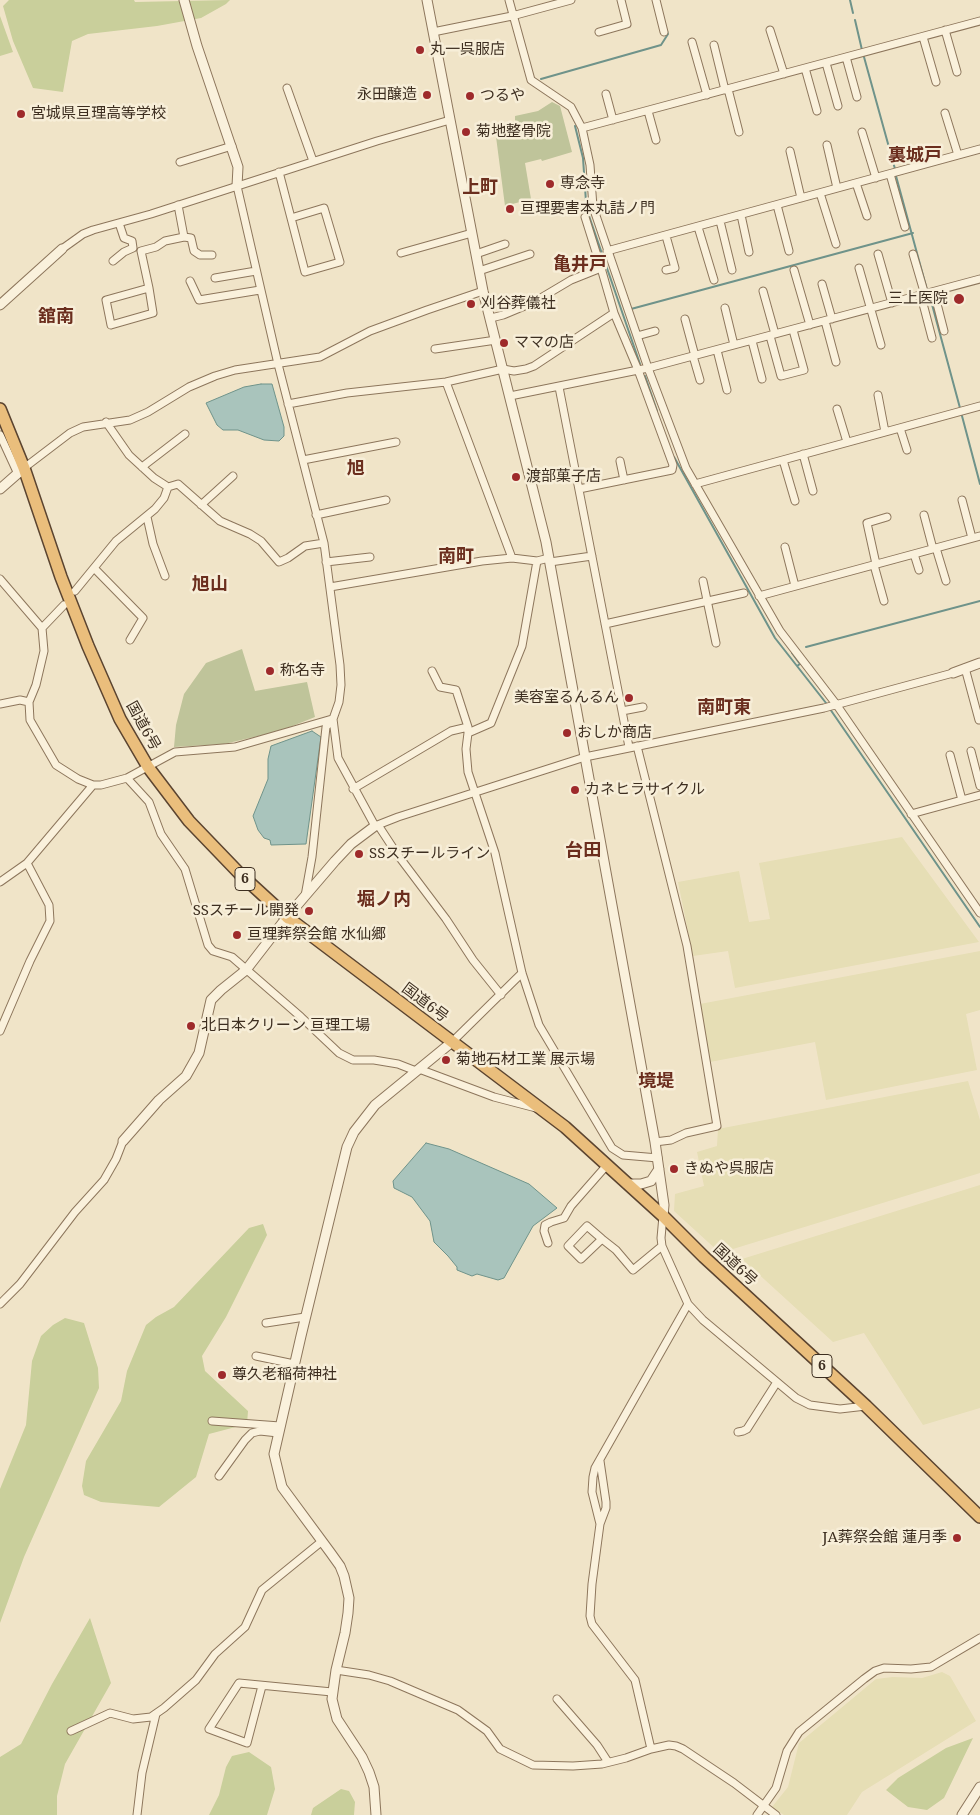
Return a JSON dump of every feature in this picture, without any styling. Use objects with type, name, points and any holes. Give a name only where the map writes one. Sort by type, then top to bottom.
[{"type":"highway","name":"国道6号","points":[[0,409],[61,577],[88,646],[120,719],[148,767],[189,821],[239,873],[287,917],[565,1127],[866,1406],[980,1516]]},
{"type":"street","points":[[184,0],[208,80],[238,167],[238,186],[260,290],[324,543],[330,587],[341,679],[339,702],[332,719],[326,727],[312,856],[304,897]]},
{"type":"street","points":[[427,0],[483,291],[550,560],[658,1158],[664,1205],[660,1238],[662,1246],[688,1304],[703,1320],[796,1398],[810,1405],[840,1409],[866,1406]]},
{"type":"street","points":[[509,0],[531,80],[571,107],[582,128],[590,165],[594,207],[607,251],[678,449],[695,484],[780,631],[836,704],[980,913]]},
{"type":"street","points":[[433,32],[512,16],[571,0]]},
{"type":"street","points":[[599,32],[628,24],[621,0]]},
{"type":"street","points":[[656,0],[664,32]]},
{"type":"street","points":[[582,128],[980,21]]},
{"type":"street","points":[[770,30],[784,74]]},
{"type":"street","points":[[945,30],[957,72]]},
{"type":"street","points":[[923,36],[936,82]]},
{"type":"street","points":[[692,42],[707,95]]},
{"type":"street","points":[[714,45],[740,132]]},
{"type":"street","points":[[846,57],[857,98]]},
{"type":"street","points":[[826,63],[838,106]]},
{"type":"street","points":[[805,68],[818,111]]},
{"type":"street","points":[[287,88],[313,161]]},
{"type":"street","points":[[606,94],[613,120]]},
{"type":"street","points":[[648,111],[656,140]]},
{"type":"street","points":[[945,113],[958,155]]},
{"type":"street","points":[[0,305],[62,249],[84,234],[313,161],[450,120]]},
{"type":"street","points":[[862,132],[876,178]]},
{"type":"street","points":[[826,145],[837,188]]},
{"type":"street","points":[[180,162],[232,146]]},
{"type":"street","points":[[607,251],[980,149]]},
{"type":"street","points":[[790,151],[802,198]]},
{"type":"street","points":[[279,172],[290,218],[305,272],[340,262],[324,208],[290,218]]},
{"type":"street","points":[[890,174],[905,227]]},
{"type":"street","points":[[856,183],[867,216]]},
{"type":"street","points":[[820,193],[836,244]]},
{"type":"street","points":[[178,205],[184,237]]},
{"type":"street","points":[[777,205],[789,251]]},
{"type":"street","points":[[741,215],[750,252]]},
{"type":"street","points":[[579,489],[672,470],[673,465],[638,370],[614,313],[585,217]]},
{"type":"street","points":[[720,221],[732,270]]},
{"type":"street","points":[[113,261],[124,252],[133,248],[132,241],[124,238],[119,222]]},
{"type":"street","points":[[698,227],[714,280]]},
{"type":"street","points":[[401,253],[472,233]]},
{"type":"street","points":[[666,236],[675,268],[666,270]]},
{"type":"street","points":[[149,288],[106,300],[111,325],[153,313],[149,288],[141,251],[165,241],[184,237],[191,238],[194,251],[200,255],[212,255]]},
{"type":"street","points":[[476,254],[505,244]]},
{"type":"street","points":[[479,271],[530,254]]},
{"type":"street","points":[[878,254],[892,303]]},
{"type":"street","points":[[913,254],[932,338]]},
{"type":"street","points":[[490,318],[503,315],[534,302],[571,280],[601,268]]},
{"type":"street","points":[[859,268],[881,345]]},
{"type":"street","points":[[794,270],[810,325]]},
{"type":"street","points":[[215,278],[256,271]]},
{"type":"street","points":[[510,396],[648,368],[980,280]]},
{"type":"street","points":[[190,282],[199,300],[260,290]]},
{"type":"street","points":[[822,284],[836,362]]},
{"type":"street","points":[[0,489],[70,433],[83,427],[106,422],[130,420],[148,412],[189,387],[235,370],[320,356],[370,331],[483,291]]},
{"type":"street","points":[[763,291],[781,376],[804,370],[793,330]]},
{"type":"street","points":[[934,292],[944,331]]},
{"type":"street","points":[[725,308],[734,345]]},
{"type":"street","points":[[288,404],[347,393],[446,382],[502,369],[514,372],[534,366],[614,313]]},
{"type":"street","points":[[686,319],[700,380]]},
{"type":"street","points":[[637,336],[655,331]]},
{"type":"street","points":[[435,349],[496,340]]},
{"type":"street","points":[[752,341],[762,379]]},
{"type":"street","points":[[717,350],[727,390]]},
{"type":"street","points":[[446,382],[512,558]]},
{"type":"street","points":[[560,387],[629,747]]},
{"type":"street","points":[[878,396],[885,432]]},
{"type":"street","points":[[695,484],[980,406]]},
{"type":"street","points":[[836,409],[847,442]]},
{"type":"street","points":[[106,422],[129,455],[154,478],[168,487],[178,484],[220,521],[261,541],[279,562],[305,546],[324,543]]},
{"type":"street","points":[[900,428],[907,450]]},
{"type":"street","points":[[142,467],[185,434]]},
{"type":"street","points":[[0,435],[21,471]]},
{"type":"street","points":[[303,460],[396,442]]},
{"type":"street","points":[[803,454],[814,491]]},
{"type":"street","points":[[783,460],[794,501]]},
{"type":"street","points":[[620,461],[624,480]]},
{"type":"street","points":[[201,505],[233,476]]},
{"type":"street","points":[[75,591],[116,541],[147,517],[164,498],[168,487]]},
{"type":"street","points":[[316,515],[386,500]]},
{"type":"street","points":[[962,500],[972,538]]},
{"type":"street","points":[[924,515],[946,581]]},
{"type":"street","points":[[147,517],[153,544],[165,576]]},
{"type":"street","points":[[884,601],[867,523],[887,517]]},
{"type":"street","points":[[759,596],[980,536]]},
{"type":"street","points":[[785,547],[795,586]]},
{"type":"street","points":[[914,554],[919,570]]},
{"type":"street","points":[[330,587],[512,558],[537,561],[592,556]]},
{"type":"street","points":[[326,562],[370,557]]},
{"type":"street","points":[[353,789],[451,731],[468,730],[492,722],[522,646],[537,561]]},
{"type":"street","points":[[94,569],[143,618],[130,640]]},
{"type":"street","points":[[0,579],[42,628],[44,651],[36,685],[29,702],[30,720],[56,765],[67,773],[92,785],[127,778],[175,752],[235,747],[332,719]]},
{"type":"street","points":[[704,581],[716,643]]},
{"type":"street","points":[[605,624],[744,593]]},
{"type":"street","points":[[42,628],[64,605]]},
{"type":"street","points":[[0,1304],[20,1284],[75,1212],[104,1180],[116,1159],[123,1141],[159,1100],[186,1076],[200,1053],[211,1000],[246,970],[287,917],[350,844],[377,826],[398,817],[585,757],[824,708],[953,672],[980,662]]},
{"type":"street","points":[[965,668],[979,720]]},
{"type":"street","points":[[432,671],[440,687],[456,690],[468,730],[466,749],[468,772],[495,852],[522,973],[540,1025],[612,1148],[623,1155],[658,1158]]},
{"type":"street","points":[[0,704],[20,700],[29,702]]},
{"type":"street","points":[[622,711],[643,707]]},
{"type":"street","points":[[332,719],[338,758],[353,789],[377,826],[473,960],[502,995]]},
{"type":"street","points":[[637,746],[687,946],[717,1126],[686,1133],[671,1140],[655,1142]]},
{"type":"street","points":[[971,751],[980,786]]},
{"type":"street","points":[[950,755],[962,800]]},
{"type":"street","points":[[127,778],[149,802],[160,834],[186,869],[208,945],[214,951],[232,957],[301,1016],[339,1053],[352,1060],[374,1060],[398,1064],[542,1110]]},
{"type":"street","points":[[0,882],[27,863],[92,785]]},
{"type":"street","points":[[911,814],[980,795]]},
{"type":"street","points":[[0,1031],[30,960],[50,921],[49,905],[27,863]]},
{"type":"street","points":[[376,1815],[374,1787],[369,1772],[362,1757],[337,1719],[334,1710],[332,1692],[345,1633],[349,1598],[340,1566],[282,1487],[274,1454],[305,1317],[347,1147],[354,1132],[375,1105],[452,1042],[502,995],[522,973]]},
{"type":"street","points":[[548,1244],[544,1231],[545,1225],[564,1218],[571,1206],[607,1165]]},
{"type":"street","points":[[627,1184],[641,1184],[651,1181],[659,1169]]},
{"type":"street","points":[[602,1238],[581,1259],[568,1246],[587,1226],[602,1238],[616,1250],[633,1270],[662,1246]]},
{"type":"street","points":[[600,1524],[592,1492],[592,1477],[688,1304]]},
{"type":"street","points":[[266,1323],[305,1317]]},
{"type":"street","points":[[256,1356],[294,1364]]},
{"type":"street","points":[[738,1432],[747,1429],[777,1382]]},
{"type":"street","points":[[212,1420],[279,1430]]},
{"type":"street","points":[[219,1476],[244,1440],[252,1433],[279,1430]]},
{"type":"street","points":[[600,1461],[606,1508],[600,1524],[590,1616],[592,1624],[635,1680],[651,1749]]},
{"type":"street","points":[[71,1732],[110,1713],[134,1719],[151,1717],[156,1714],[196,1680],[215,1654],[246,1627],[262,1590],[321,1542]]},
{"type":"street","points":[[757,1815],[776,1788],[787,1751],[799,1732],[864,1679],[884,1668],[911,1669],[931,1667],[980,1638]]},
{"type":"street","points":[[336,1670],[369,1675],[390,1681],[458,1710],[487,1731],[500,1748],[533,1765],[573,1766],[608,1762],[669,1745],[683,1749],[734,1783],[776,1815]]},
{"type":"street","points":[[262,1686],[246,1743],[209,1729],[239,1683],[332,1692]]},
{"type":"street","points":[[557,1699],[597,1745],[608,1762]]},
{"type":"street","points":[[137,1815],[142,1773],[156,1714]]},
{"type":"street","points":[[962,1815],[980,1787]]},
{"type":"shaded area","points":[[902,837],[979,942],[735,988],[728,951],[693,956],[678,882],[739,871],[749,922],[770,919],[759,863]]},
{"type":"shaded area","points":[[980,951],[980,1010],[966,1014],[977,1070],[826,1100],[815,1042],[710,1062],[700,1004]]},
{"type":"shaded area","points":[[968,1081],[980,1120],[980,1173],[720,1253],[674,1211],[675,1194],[704,1186],[697,1152],[717,1146],[718,1129]]},
{"type":"shaded area","points":[[980,1185],[980,1408],[923,1425],[864,1333],[833,1342],[742,1259]]},
{"type":"shaded area","points":[[942,1672],[950,1676],[976,1721],[862,1792],[847,1815],[784,1815],[772,1807],[788,1787],[799,1743],[876,1679],[893,1677],[922,1678]]},
{"type":"green space","points":[[9,0],[134,0],[135,2],[230,0],[201,18],[157,26],[88,34],[72,41],[63,92],[33,88],[13,41],[3,6]]},
{"type":"green space","points":[[0,16],[13,52],[0,56]]},
{"type":"green space","points":[[552,102],[560,106],[572,152],[542,161],[541,159],[525,163],[531,199],[505,206],[495,129],[515,121],[515,116],[538,111]]},
{"type":"green space","points":[[242,649],[255,691],[307,682],[315,717],[280,731],[224,744],[174,747],[176,725],[184,694],[206,663]]},
{"type":"green space","points":[[263,1224],[267,1235],[226,1317],[202,1356],[205,1371],[248,1411],[247,1424],[209,1434],[196,1477],[159,1507],[101,1502],[84,1495],[82,1486],[86,1461],[121,1401],[127,1371],[146,1325],[174,1307],[249,1228]]},
{"type":"green space","points":[[65,1318],[84,1323],[98,1368],[99,1388],[24,1557],[0,1623],[0,1489],[26,1425],[32,1361],[41,1336],[53,1325]]},
{"type":"green space","points":[[90,1618],[111,1683],[65,1764],[57,1796],[57,1815],[0,1815],[0,1757],[21,1744],[52,1684]]},
{"type":"green space","points":[[973,1738],[944,1798],[927,1810],[908,1807],[886,1790],[898,1778],[946,1748]]},
{"type":"green space","points":[[249,1752],[271,1767],[275,1789],[267,1815],[209,1815],[219,1795],[226,1767],[232,1756]]},
{"type":"green space","points":[[341,1789],[349,1791],[355,1802],[354,1815],[311,1815],[313,1808]]},
{"type":"water","points":[[272,384],[284,427],[284,436],[279,441],[264,440],[238,430],[223,430],[217,425],[206,403],[244,387]]},
{"type":"water","points":[[312,731],[321,737],[306,844],[271,845],[270,840],[264,838],[258,830],[253,816],[268,779],[268,759],[271,746]]},
{"type":"water","points":[[426,1143],[449,1149],[529,1184],[557,1208],[533,1226],[504,1278],[498,1280],[477,1274],[472,1276],[457,1270],[457,1267],[448,1256],[434,1242],[430,1221],[412,1197],[394,1188],[393,1181]]},
{"type":"waterway","points":[[850,0],[853,13]]},
{"type":"waterway","points":[[855,20],[862,50]]},
{"type":"waterway","points":[[541,79],[661,45],[668,34],[667,31]]},
{"type":"waterway","points":[[864,57],[895,169]]},
{"type":"waterway","points":[[575,126],[583,158],[586,202],[589,216],[640,364]]},
{"type":"waterway","points":[[896,176],[927,290]]},
{"type":"waterway","points":[[631,309],[913,233]]},
{"type":"waterway","points":[[930,297],[960,408]]},
{"type":"waterway","points":[[645,376],[657,411]]},
{"type":"waterway","points":[[962,416],[980,484]]},
{"type":"waterway","points":[[674,457],[775,638],[826,703]]},
{"type":"waterway","points":[[806,647],[980,601]]},
{"type":"waterway","points":[[792,653],[800,664],[797,666]]},
{"type":"waterway","points":[[830,709],[980,927]]},
{"type":"place","name":"丸一呉服店","points":[[420,50]]},
{"type":"place","name":"永田醸造","points":[[427,95]]},
{"type":"place","name":"つるや","points":[[470,96]]},
{"type":"place","name":"宮城県亘理高等学校","points":[[21,114]]},
{"type":"place","name":"菊地整骨院","points":[[466,132]]},
{"type":"place","name":"専念寺","points":[[550,184]]},
{"type":"place","name":"亘理要害本丸詰ノ門","points":[[510,209]]},
{"type":"place","name":"三上医院","points":[[959,299]]},
{"type":"place","name":"刈谷葬儀社","points":[[471,304]]},
{"type":"place","name":"ママの店","points":[[504,343]]},
{"type":"place","name":"渡部菓子店","points":[[516,477]]},
{"type":"place","name":"称名寺","points":[[270,671]]},
{"type":"place","name":"美容室るんるん","points":[[629,698]]},
{"type":"place","name":"おしか商店","points":[[567,733]]},
{"type":"place","name":"カネヒラサイクル","points":[[575,790]]},
{"type":"place","name":"SSスチールライン","points":[[359,854]]},
{"type":"place","name":"SSスチール開発","points":[[309,911]]},
{"type":"place","name":"亘理葬祭会館 水仙郷","points":[[237,935]]},
{"type":"place","name":"北日本クリーン 亘理工場","points":[[191,1026]]},
{"type":"place","name":"菊地石材工業 展示場","points":[[446,1060]]},
{"type":"place","name":"きぬや呉服店","points":[[674,1169]]},
{"type":"place","name":"尊久老稲荷神社","points":[[222,1375]]},
{"type":"place","name":"JA葬祭会館 蓮月季","points":[[957,1538]]},
{"type":"district","name":"裏城戸","points":[[915,156]]},
{"type":"district","name":"上町","points":[[480,188]]},
{"type":"district","name":"亀井戸","points":[[580,265]]},
{"type":"district","name":"舘南","points":[[56,317]]},
{"type":"district","name":"旭","points":[[356,469]]},
{"type":"district","name":"南町","points":[[456,557]]},
{"type":"district","name":"旭山","points":[[210,585]]},
{"type":"district","name":"南町東","points":[[724,708]]},
{"type":"district","name":"台田","points":[[583,851]]},
{"type":"district","name":"堀ノ内","points":[[384,900]]},
{"type":"district","name":"境堤","points":[[656,1082]]}]
